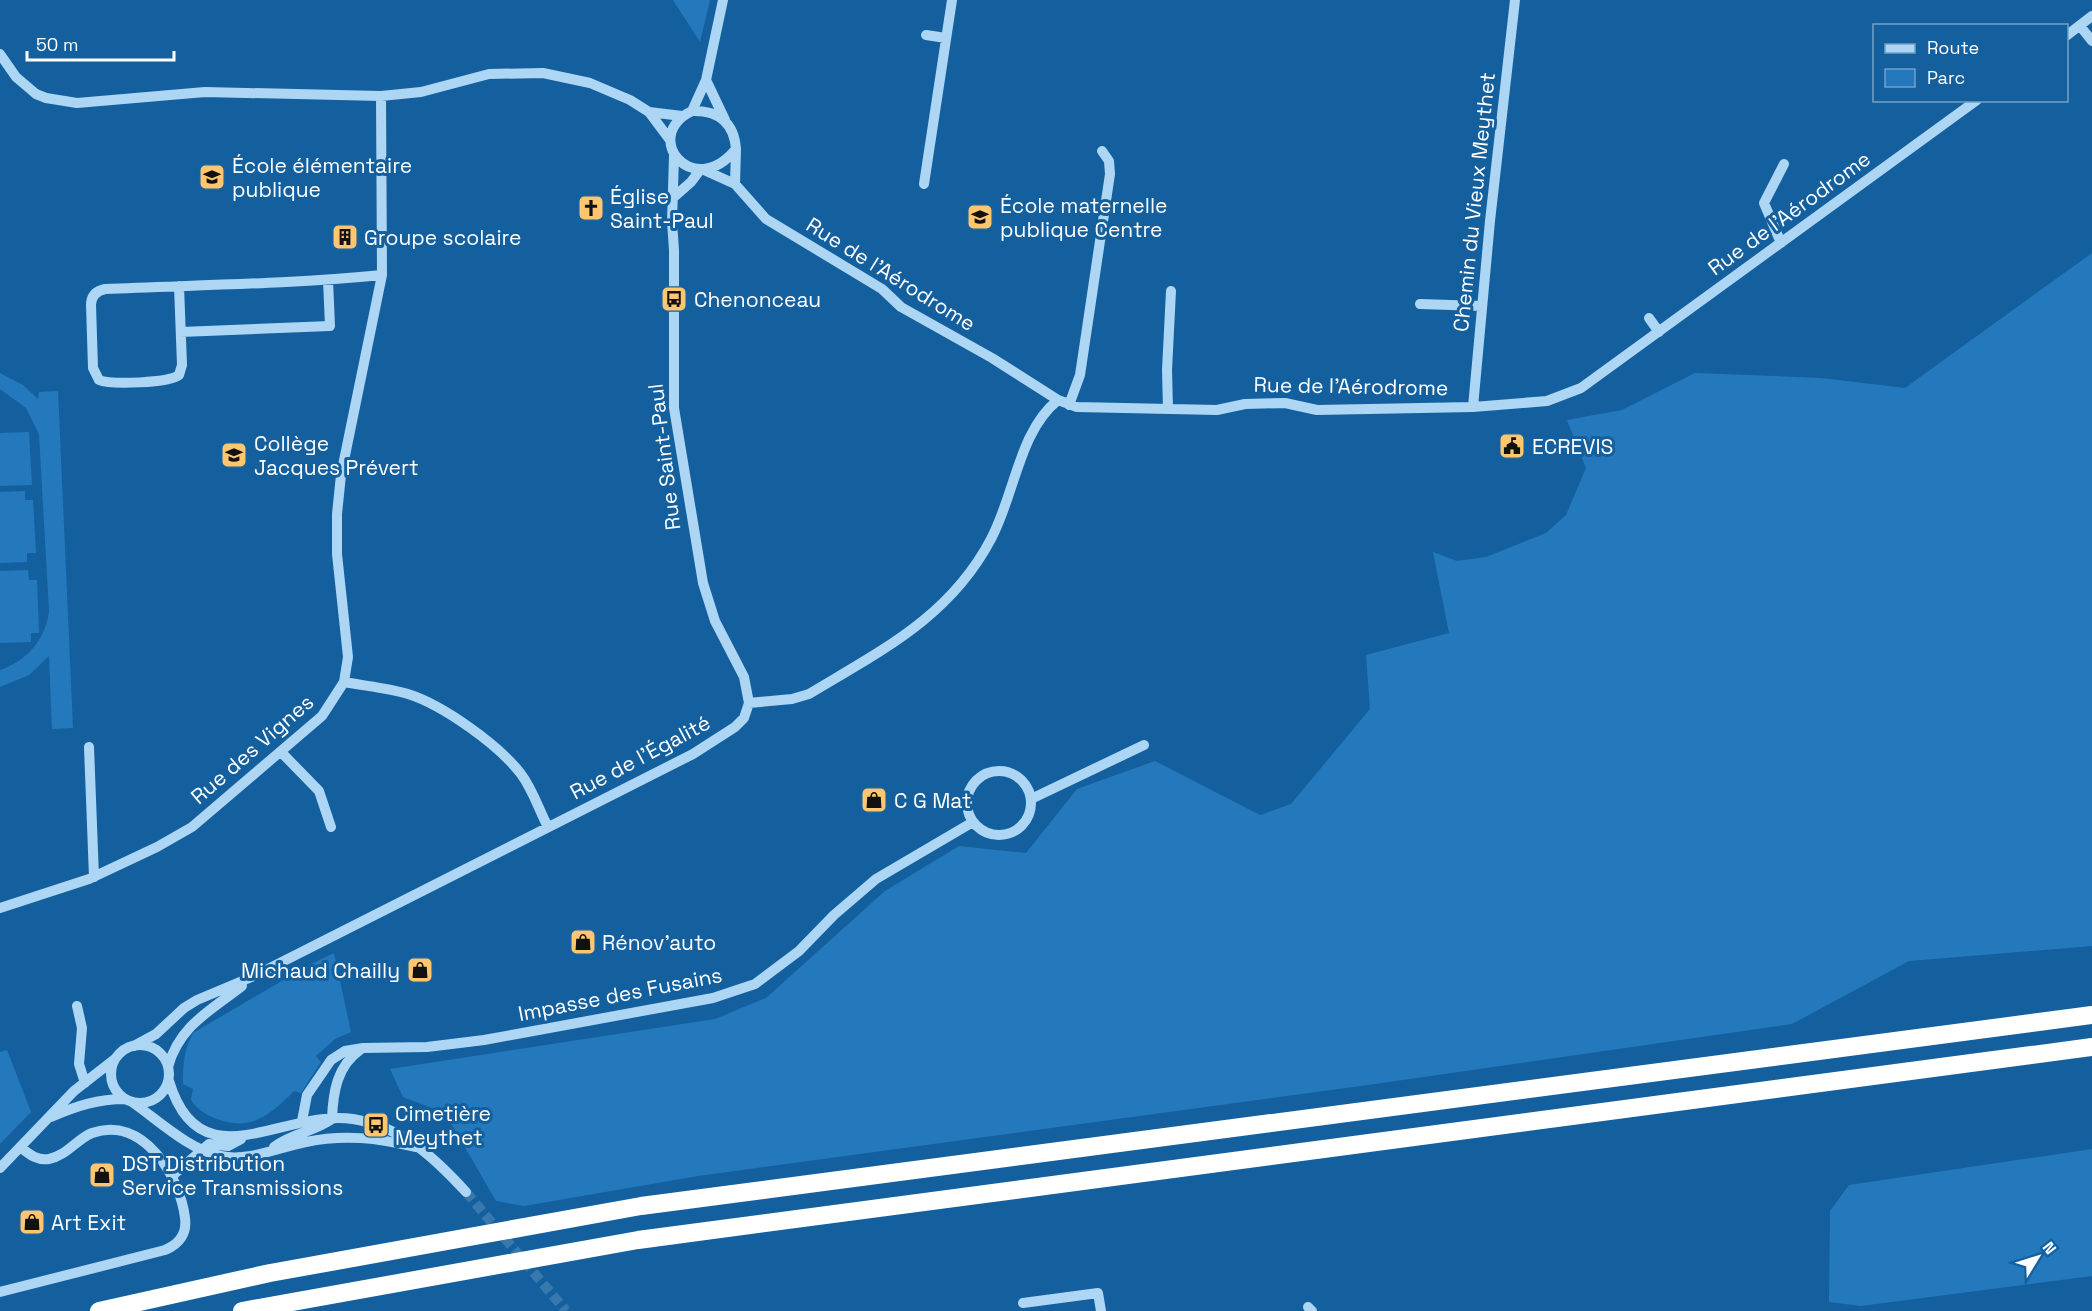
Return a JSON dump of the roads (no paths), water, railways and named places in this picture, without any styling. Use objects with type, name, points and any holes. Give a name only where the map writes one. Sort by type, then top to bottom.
[{"type":"highway","points":[[99,1311],[270,1273],[641,1206],[2092,1015]]},
{"type":"highway","points":[[242,1311],[638,1240],[2092,1047]]},
{"type":"street","points":[[670,140],[674,126],[687,113],[706,80],[723,0]]},
{"type":"street","points":[[924,184],[952,0]]},
{"type":"street","name":"Chemin du Vieux Meythet","points":[[1473,407],[1493,191],[1515,0]]},
{"type":"street","points":[[2068,35],[2092,16]]},
{"type":"street","points":[[2080,26],[2092,41]]},
{"type":"street","points":[[926,35],[946,38]]},
{"type":"street","points":[[0,54],[16,77],[27,86],[46,98],[61,101],[95,102],[205,92],[381,96],[422,92],[472,77],[520,72],[590,83],[649,112],[704,111],[725,120]]},
{"type":"street","points":[[706,80],[725,120],[735,135],[735,184]]},
{"type":"street","points":[[381,96],[382,275],[341,476],[337,514],[337,554],[348,657],[344,682],[408,694],[458,721],[496,748],[516,767],[531,790],[548,827]]},
{"type":"street","name":"Rue de l'Aérodrome","points":[[674,156],[690,169],[702,170],[735,184],[761,215],[773,223],[882,289],[901,307],[992,358],[1064,403],[1088,408],[1168,410],[1217,410],[1238,405],[1285,403],[1317,410],[1473,407],[1547,401],[1581,388],[1974,102]]},
{"type":"street","points":[[649,112],[670,140],[674,156]]},
{"type":"street","points":[[674,197],[702,170],[728,159],[736,150]]},
{"type":"street","points":[[749,703],[809,694],[907,635],[957,590],[988,545],[1011,495],[1034,426],[1046,411],[1064,403],[1080,375],[1110,174],[1108,161],[1102,151]]},
{"type":"street","name":"Rue Saint-Paul","points":[[674,156],[672,222],[675,268],[672,351],[674,408],[698,562],[708,605],[744,677],[749,703]]},
{"type":"street","points":[[1781,243],[1764,203],[1784,164]]},
{"type":"street","points":[[179,286],[182,365],[179,375],[174,379],[110,382],[99,380],[95,374],[91,305],[94,295],[105,289],[179,286],[328,280],[382,275]]},
{"type":"street","points":[[181,332],[330,326],[328,280]]},
{"type":"street","points":[[1168,410],[1167,370],[1171,291]]},
{"type":"street","points":[[1420,304],[1482,306]]},
{"type":"street","points":[[1649,318],[1659,332]]},
{"type":"street","name":"Rue des Vignes","points":[[0,908],[94,877],[158,848],[192,827],[322,716],[344,682]]},
{"type":"street","name":"Rue de l'Égalité","points":[[134,1046],[156,1034],[184,1008],[197,1000],[254,976],[726,734],[744,718],[749,703]]},
{"type":"street","points":[[1031,799],[1144,745]]},
{"type":"street","points":[[89,747],[94,877]]},
{"type":"street","points":[[281,752],[319,791],[331,827]]},
{"type":"street","points":[[996,771],[1014,774],[1028,789],[1031,799],[1027,820],[1011,833],[990,834],[973,822],[968,812],[968,793],[973,785],[987,773],[996,771]]},
{"type":"street","name":"Impasse des Fusains","points":[[302,1121],[307,1095],[331,1060],[345,1051],[363,1048],[428,1047],[483,1040],[735,992],[755,984],[778,969],[876,879],[973,822]]},
{"type":"street","name":"Rue de l'Égalité","points":[[168,1067],[173,1050],[187,1030],[254,976]]},
{"type":"street","points":[[77,1006],[82,1028],[79,1064],[85,1083]]},
{"type":"street","points":[[0,1168],[85,1083],[134,1046],[144,1046],[157,1051],[168,1067],[174,1099],[185,1115],[198,1127],[223,1136],[247,1137]]},
{"type":"street","points":[[272,1149],[285,1138],[321,1127],[332,1119],[335,1084],[349,1058],[363,1048]]},
{"type":"street","points":[[118,1056],[111,1076],[115,1089],[202,1149],[220,1156],[234,1157],[325,1138],[363,1137],[424,1149]]},
{"type":"street","points":[[48,1119],[80,1105],[105,1099],[152,1101],[163,1093],[169,1081]]},
{"type":"street","points":[[172,1176],[202,1149],[213,1143],[228,1146],[247,1137],[302,1121],[352,1119],[399,1133],[424,1149],[466,1192]]},
{"type":"street","points":[[0,1292],[172,1247],[182,1238],[186,1226],[184,1209],[172,1176],[148,1145],[139,1138],[119,1131],[94,1132],[49,1159],[37,1158],[20,1147]]},
{"type":"street","points":[[1023,1304],[1098,1293],[1101,1311]]},
{"type":"tunnel","points":[[466,1192],[566,1311]]},
{"type":"place","name":"École élémentaire publique","points":[[212,177]]},
{"type":"place","name":"Église Saint-Paul","points":[[591,208]]},
{"type":"place","name":"École maternelle publique Centre","points":[[980,217]]},
{"type":"place","name":"Groupe scolaire","points":[[345,237]]},
{"type":"place","name":"Chenonceau","points":[[674,299]]},
{"type":"place","name":"ECREVIS","points":[[1512,446]]},
{"type":"place","name":"Collège Jacques Prévert","points":[[234,455]]},
{"type":"place","name":"C G Mat","points":[[874,800]]},
{"type":"place","name":"Rénov'auto","points":[[583,942]]},
{"type":"place","name":"Michaud Chailly","points":[[420,970]]},
{"type":"place","name":"Cimetière Meythet","points":[[376,1125]]},
{"type":"place","name":"DST Distribution Service Transmissions","points":[[102,1175]]},
{"type":"place","name":"Art Exit","points":[[32,1222]]}]
